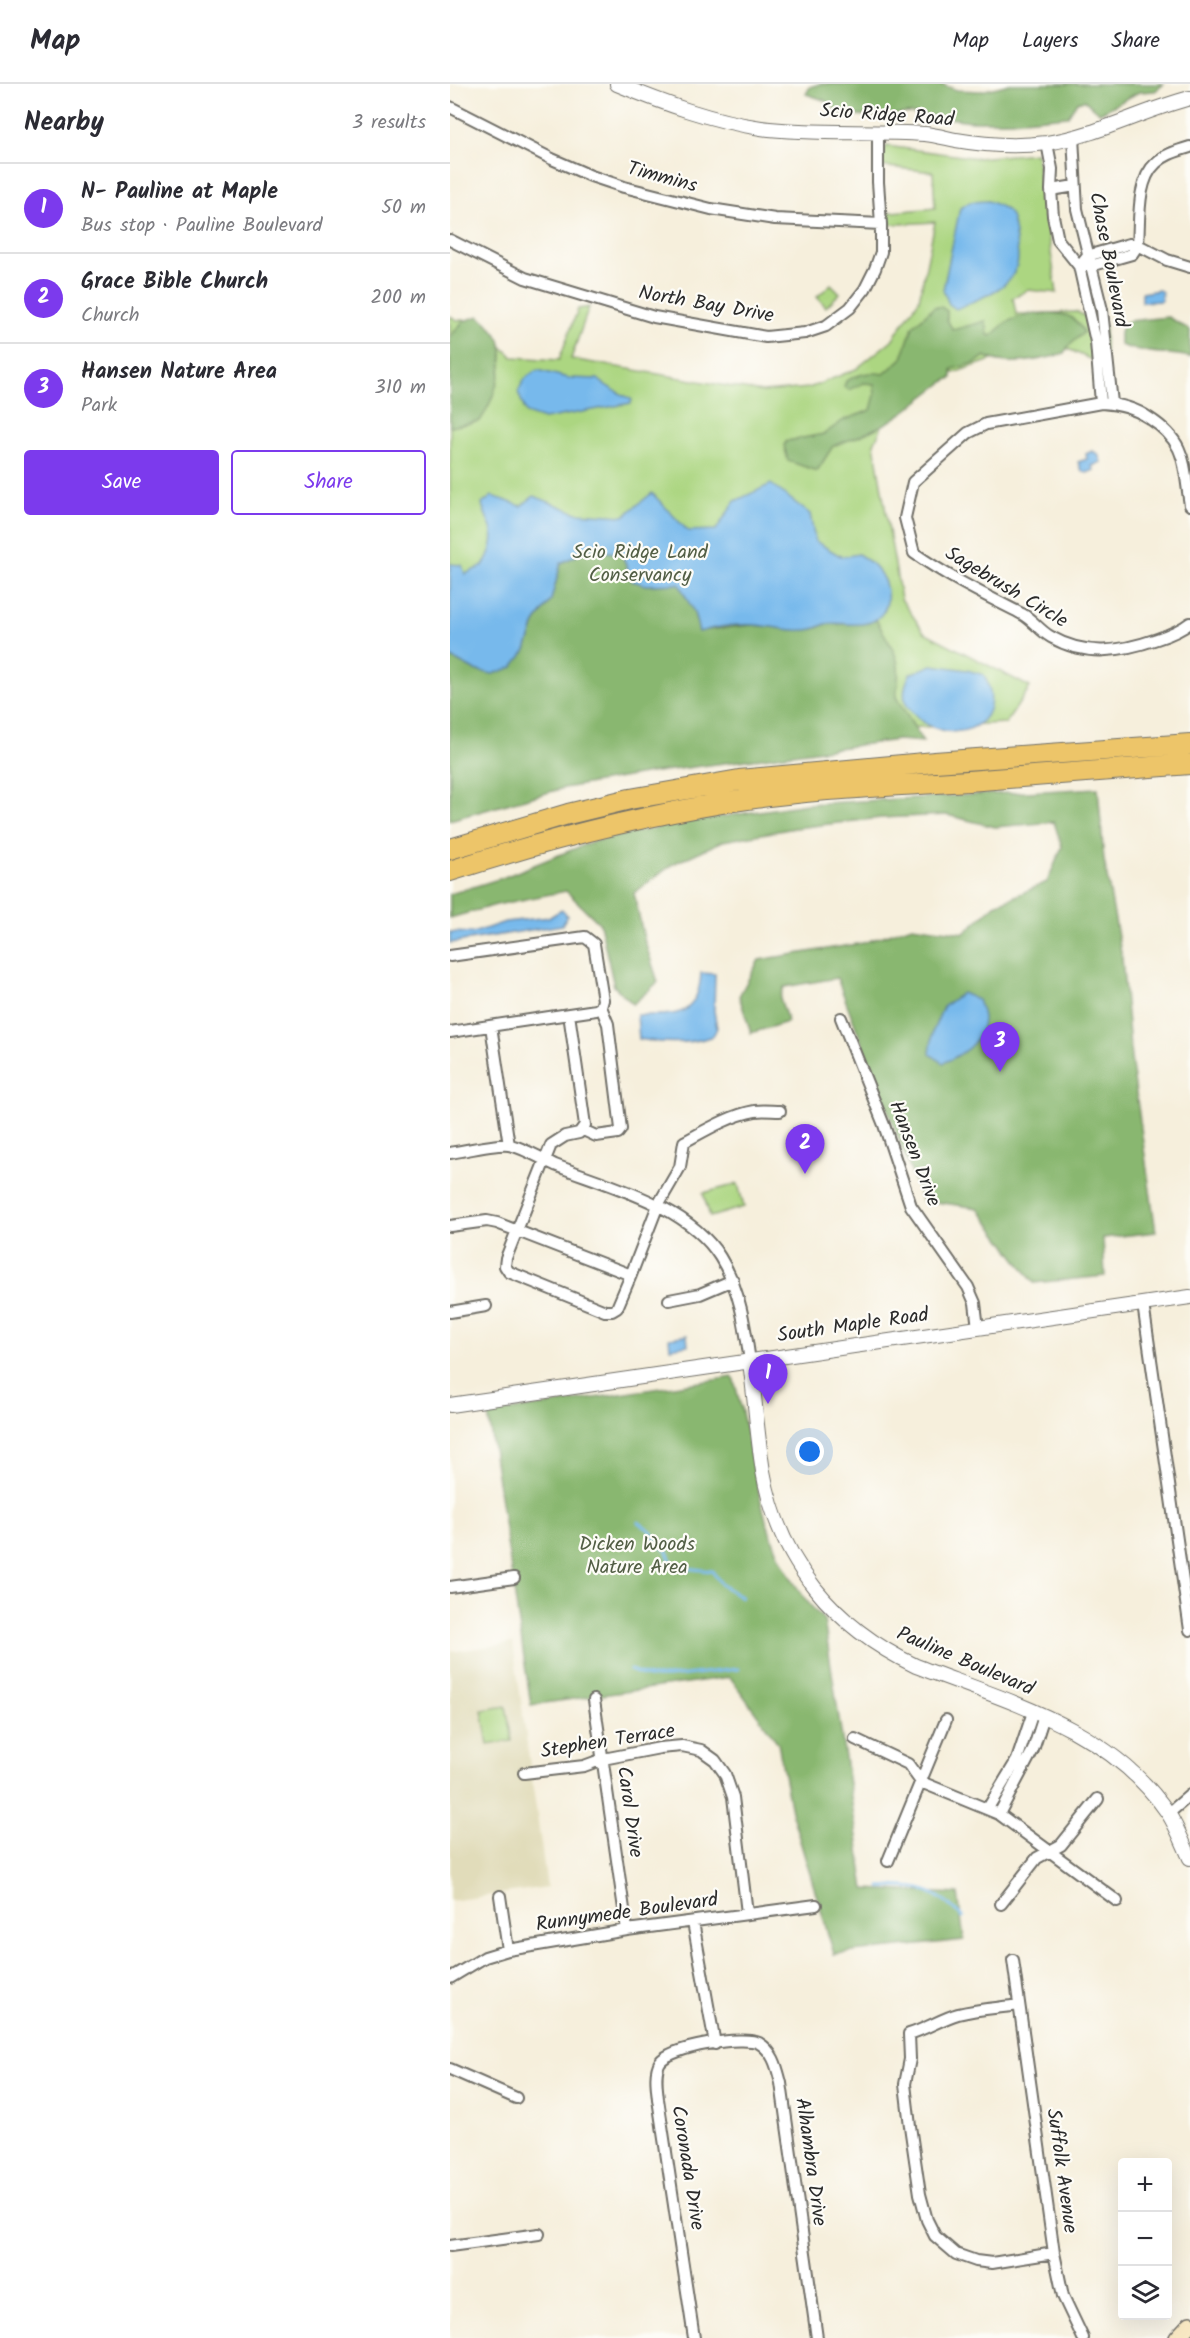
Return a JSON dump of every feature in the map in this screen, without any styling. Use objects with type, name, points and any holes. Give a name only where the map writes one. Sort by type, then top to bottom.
[{"type":"highway","points":[[450,849],[568,814],[630,799],[739,780],[1190,744]]},
{"type":"highway","points":[[450,871],[551,839],[729,802],[879,787],[1190,764]]},
{"type":"main road","points":[[1177,2338],[1190,2324]]},
{"type":"street","name":"Scio Ridge Road","points":[[617,84],[652,99],[761,128],[929,135],[1014,145],[1047,143],[1100,131],[1164,105],[1190,98]]},
{"type":"street","name":"Timmins","points":[[450,107],[552,159],[624,187],[711,209],[764,217],[881,224]]},
{"type":"street","name":"North Bay Drive","points":[[450,240],[525,278],[654,318],[741,334],[783,337],[805,333],[826,326],[850,308],[865,289],[875,269],[880,252],[881,224],[878,132]]},
{"type":"street","name":"Chase Boulevard","points":[[1072,137],[1077,209],[1085,263],[1102,310],[1101,341],[1106,403]]},
{"type":"street","name":"Chase Boulevard","points":[[1047,143],[1052,169],[1050,190],[1058,240],[1085,263]]},
{"type":"street","points":[[1085,263],[1132,254],[1138,245],[1141,200],[1147,175],[1155,164],[1169,154],[1190,147]]},
{"type":"street","name":"Chase Boulevard","points":[[1050,190],[1075,186]]},
{"type":"street","points":[[1138,245],[1167,260],[1190,267]]},
{"type":"street","name":"Sagebrush Circle","points":[[1190,505],[1185,469],[1173,436],[1164,427],[1139,411],[1106,403],[986,424],[968,433],[913,482],[904,518],[914,553],[938,570],[1028,616],[1048,636],[1073,648],[1106,652],[1136,646],[1180,631],[1190,623]]},
{"type":"street","points":[[450,956],[585,937],[594,944],[603,1000],[601,1007],[608,1024],[622,1124],[618,1133],[612,1134],[596,1136],[583,1130]]},
{"type":"street","points":[[450,1032],[596,1010],[601,1007]]},
{"type":"street","points":[[569,1014],[585,1120],[583,1130],[565,1136],[551,1146],[506,1258],[505,1266],[509,1272],[605,1311],[612,1311],[617,1308],[658,1205],[680,1167],[684,1142],[739,1116],[756,1111],[780,1112]]},
{"type":"street","name":"Hansen Drive","points":[[841,1018],[884,1125],[911,1206],[968,1287],[975,1304],[978,1328]]},
{"type":"street","points":[[491,1026],[509,1145]]},
{"type":"street","points":[[450,1153],[509,1145],[658,1205],[682,1219],[702,1234],[719,1255],[733,1280],[740,1301],[750,1362]]},
{"type":"street","points":[[450,1226],[488,1221],[631,1275]]},
{"type":"street","points":[[669,1300],[700,1294],[733,1280]]},
{"type":"street","name":"South Maple Road","points":[[450,1405],[1190,1297]]},
{"type":"street","points":[[1143,1304],[1190,1630]]},
{"type":"street","points":[[450,1312],[486,1306]]},
{"type":"street","name":"Pauline Boulevard","points":[[750,1362],[764,1471],[771,1506],[791,1553],[806,1578],[839,1616],[867,1639],[892,1654],[916,1666],[1068,1726],[1113,1754],[1150,1790],[1168,1814],[1190,1858]]},
{"type":"street","points":[[450,1587],[514,1578]]},
{"type":"street","name":"Carol Drive","points":[[594,1700],[627,1930]]},
{"type":"street","points":[[988,1808],[1017,1760],[1039,1714]]},
{"type":"street","points":[[999,1814],[1033,1750],[1039,1714]]},
{"type":"street","points":[[888,1861],[945,1720]]},
{"type":"street","points":[[855,1739],[908,1764],[921,1782],[999,1814],[1117,1901]]},
{"type":"street","name":"Stephen Terrace","points":[[525,1773],[584,1766],[603,1759],[682,1746],[701,1750],[715,1760],[725,1774],[733,1797],[747,1913]]},
{"type":"street","points":[[1168,1814],[1190,1795]]},
{"type":"street","points":[[1001,1904],[1037,1858],[1061,1845],[1098,1799]]},
{"type":"street","points":[[500,1896],[508,1950]]},
{"type":"street","name":"Runnymede Boulevard","points":[[450,1978],[485,1957],[508,1950],[627,1930],[816,1905]]},
{"type":"street","points":[[693,1922],[715,2044]]},
{"type":"street","name":"Suffolk Avenue","points":[[1013,1960],[1054,2253],[1063,2296],[1083,2338]]},
{"type":"street","points":[[1020,2005],[959,2014],[941,2020],[930,2028],[909,2034],[909,2059],[905,2084],[910,2126],[920,2194],[927,2220],[935,2236],[945,2246],[956,2254],[976,2261],[992,2263],[1054,2253]]},
{"type":"street","name":"Alhambra Drive","points":[[715,2044],[742,2040],[757,2042],[768,2050],[775,2062],[781,2083],[817,2338]]},
{"type":"street","name":"Coronada Drive","points":[[694,2338],[657,2081],[661,2060],[671,2053],[681,2049],[715,2044]]},
{"type":"street","points":[[450,2069],[516,2098]]},
{"type":"street","points":[[450,2246],[539,2234]]},
{"type":"shaded area","points":[[513,1643],[547,1887],[450,1901],[450,1652]]},
{"type":"green space","points":[[820,84],[940,84],[957,90],[981,91],[1010,84],[1164,84],[1155,91],[1139,92],[1100,113],[1084,100],[1077,102],[1068,116],[1011,121],[971,121],[908,113],[884,116],[843,115],[824,100],[806,94],[810,87]]},
{"type":"green space","name":"Scio Ridge Land Conservancy","points":[[886,146],[977,158],[1036,153],[1057,293],[1028,290],[1013,298],[1016,314],[1077,312],[1105,327],[1105,366],[1066,348],[1003,356],[942,377],[883,424],[874,444],[901,599],[924,632],[1030,687],[1006,723],[802,733],[450,811],[450,316],[457,320],[484,320],[497,339],[496,341],[513,357],[559,360],[578,309],[589,307],[571,359],[762,392],[809,388],[856,369],[892,340],[919,300],[935,222],[883,225],[882,213],[935,208],[933,172],[880,166]]},
{"type":"green space","points":[[831,284],[840,293],[826,307],[817,297]]},
{"type":"green space","points":[[934,307],[941,307],[947,311],[947,320],[953,330],[986,321],[988,335],[991,336],[1010,321],[1028,315],[1048,313],[1072,318],[1084,332],[1063,354],[1013,362],[993,360],[985,356],[975,363],[952,369],[952,378],[887,423],[833,446],[817,471],[788,461],[784,445],[787,441],[824,434],[844,420],[871,410],[875,395],[874,384],[864,383],[849,390],[844,387],[846,381],[864,374],[884,374],[902,358],[913,326]]},
{"type":"green space","points":[[479,316],[500,340],[502,359],[498,382],[480,421],[450,427],[450,337],[464,321]]},
{"type":"green space","points":[[1168,317],[1190,330],[1190,357],[1137,350],[1120,345],[1120,332],[1123,324],[1129,321]]},
{"type":"green space","points":[[589,549],[622,554],[632,581],[646,585],[679,584],[694,612],[699,631],[752,625],[814,629],[826,624],[868,623],[876,619],[893,648],[898,663],[896,697],[923,742],[898,740],[656,772],[564,788],[450,820],[450,657],[474,670],[526,650],[535,623],[551,600],[561,563]]},
{"type":"green space","points":[[1098,788],[1104,860],[1122,958],[1131,1058],[1156,1232],[1103,1238],[1105,1276],[1034,1283],[978,1208],[922,1200],[837,978],[784,987],[780,998],[788,1022],[751,1033],[739,996],[759,960],[863,943],[912,926],[964,933],[995,905],[1047,882],[1062,847],[1054,822],[995,827],[947,815],[881,818],[795,828],[723,841],[673,864],[634,893],[644,939],[658,982],[633,1004],[614,986],[600,924],[566,891],[496,905],[450,918],[450,894],[502,878],[591,842],[679,823],[807,804]]},
{"type":"green space","points":[[738,1184],[744,1207],[710,1217],[703,1193]]},
{"type":"green space","name":"Dicken Woods Nature Area","points":[[733,1377],[771,1536],[784,1565],[801,1593],[824,1620],[865,1889],[958,1894],[964,1940],[834,1954],[791,1811],[778,1743],[730,1677],[531,1705],[488,1414]]},
{"type":"green space","points":[[506,1706],[512,1741],[488,1745],[482,1710]]},
{"type":"water","points":[[988,201],[1001,206],[1011,216],[1018,252],[1016,269],[1011,278],[995,291],[956,309],[949,304],[943,290],[960,208],[970,202]]},
{"type":"water","points":[[1159,290],[1162,292],[1161,301],[1142,302],[1142,293]]},
{"type":"water","points":[[538,370],[568,378],[598,379],[632,400],[631,403],[544,419],[526,413],[518,392],[526,378]]},
{"type":"water","points":[[1092,451],[1098,454],[1101,462],[1092,466],[1094,470],[1087,473],[1082,471],[1078,462],[1087,459],[1086,454]]},
{"type":"water","points":[[771,484],[810,514],[815,541],[842,557],[858,554],[877,569],[884,580],[887,597],[886,607],[877,619],[862,624],[824,624],[815,629],[806,630],[747,625],[726,626],[699,632],[694,612],[679,584],[646,585],[632,581],[622,554],[589,549],[561,563],[551,600],[535,623],[526,650],[513,667],[493,674],[474,670],[450,657],[450,564],[462,565],[465,574],[483,566],[493,538],[482,504],[492,496],[521,506],[534,496],[577,513],[624,516],[652,493],[688,531],[716,530],[735,501]]},
{"type":"water","points":[[932,665],[984,675],[990,694],[989,709],[982,721],[971,728],[957,731],[941,730],[926,724],[912,712],[904,696],[910,674]]},
{"type":"water","points":[[561,910],[567,916],[562,925],[450,943],[450,932],[473,933],[505,922],[550,917]]},
{"type":"water","points":[[701,973],[715,974],[714,1011],[717,1028],[713,1036],[677,1043],[639,1039],[637,1015],[673,1014],[689,1007],[699,988]]},
{"type":"water","points":[[962,993],[978,1000],[983,1017],[982,1027],[970,1047],[943,1063],[930,1054],[933,1031],[943,1007]]},
{"type":"water","points":[[687,1335],[688,1345],[670,1348],[669,1338]]},
{"type":"waterway","points":[[638,1522],[651,1531],[657,1544],[666,1550],[672,1563],[684,1568],[712,1571],[722,1585],[741,1597]]},
{"type":"waterway","points":[[630,1670],[648,1677],[668,1677],[738,1669]]},
{"type":"waterway","points":[[880,1887],[907,1887],[926,1891],[943,1900],[963,1917]]},
{"type":"place","name":"Hansen Nature Area","points":[[1000,1072]]},
{"type":"place","name":"Grace Bible Church","points":[[805,1174]]},
{"type":"place","name":"N- Pauline at Maple","points":[[768,1404]]}]
